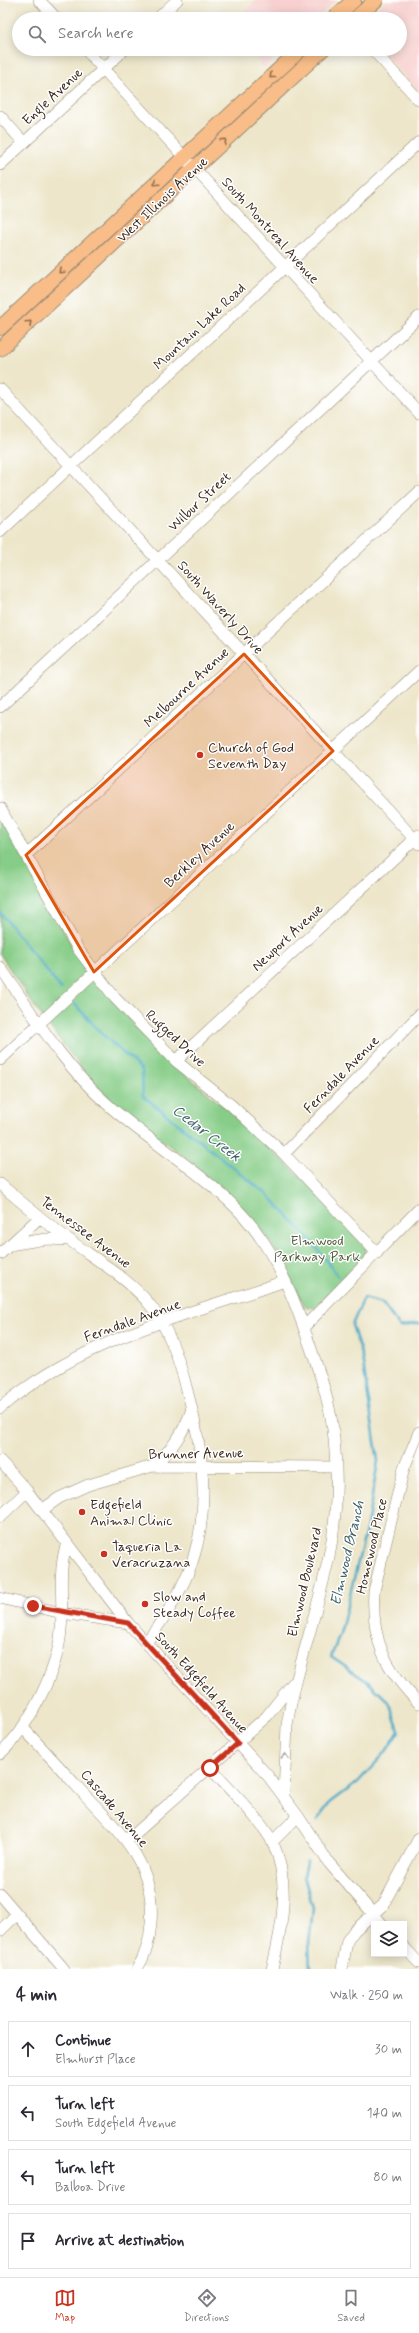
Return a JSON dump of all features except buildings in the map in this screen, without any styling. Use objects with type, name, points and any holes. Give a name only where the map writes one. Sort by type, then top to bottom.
[{"type":"main road","points":[[344,12],[354,0]]},
{"type":"main road","points":[[363,12],[376,0]]},
{"type":"main road","name":"West Illinois Avenue","points":[[0,328],[293,56]]},
{"type":"main road","name":"West Illinois Avenue","points":[[0,349],[315,56]]},
{"type":"main road","points":[[76,257],[87,269]]},
{"type":"street","points":[[39,0],[50,12]]},
{"type":"street","points":[[164,12],[176,0]]},
{"type":"street","name":"South Montreal Avenue","points":[[91,56],[185,156],[419,412]]},
{"type":"street","name":"Engle Avenue","points":[[0,165],[117,56]]},
{"type":"street","points":[[378,56],[419,100]]},
{"type":"street","points":[[0,116],[24,143]]},
{"type":"street","name":"Mountain Lake Road","points":[[0,532],[419,142]]},
{"type":"street","name":"Wilbur Street","points":[[0,707],[419,317]]},
{"type":"street","name":"South Waverly Drive","points":[[0,389],[333,751],[417,840]]},
{"type":"street","name":"Melbourne Avenue","points":[[26,855],[419,492]]},
{"type":"street","name":"Berkley Avenue","points":[[0,1060],[419,671]]},
{"type":"street","name":"Rugged Drive","points":[[0,808],[78,949],[94,972],[134,1019],[176,1060],[231,1105],[284,1154],[377,1253]]},
{"type":"street","name":"Newport Avenue","points":[[176,1060],[417,840]]},
{"type":"street","points":[[0,967],[68,1062],[106,1103],[185,1163],[238,1210],[260,1237],[285,1281],[304,1327],[419,1209]]},
{"type":"street","name":"Ferndale Avenue","points":[[284,1154],[419,1015]]},
{"type":"street","name":"Tennessee Avenue","points":[[0,1184],[39,1218],[106,1263],[128,1282],[147,1302],[162,1324],[173,1346],[192,1409],[203,1466],[205,1489],[202,1525],[193,1558],[181,1589],[146,1643]]},
{"type":"street","points":[[0,1254],[39,1218]]},
{"type":"street","points":[[9,1245],[46,1239],[70,1240]]},
{"type":"street","name":"Ferndale Avenue","points":[[0,1408],[27,1386],[70,1360],[111,1341],[285,1281]]},
{"type":"street","name":"Elmwood Boulevard","points":[[284,1795],[287,1725],[296,1678],[329,1556],[335,1512],[336,1467],[330,1414],[324,1387],[304,1327]]},
{"type":"street","points":[[153,1466],[172,1448],[187,1425],[192,1409]]},
{"type":"street","name":"Homewood Place","points":[[419,1432],[404,1468],[374,1591],[373,1612],[381,1653],[391,1671],[419,1703]]},
{"type":"street","name":"South Edgefield Avenue","points":[[0,1461],[27,1491],[128,1623],[284,1795],[329,1863],[379,1921]]},
{"type":"street","name":"Brunner Avenue","points":[[42,1510],[59,1498],[88,1485],[153,1466],[336,1467]]},
{"type":"street","points":[[0,1517],[27,1491]]},
{"type":"street","points":[[0,1754],[23,1728],[49,1677],[61,1632],[62,1613],[60,1565],[67,1543]]},
{"type":"street","points":[[0,1598],[62,1613],[128,1623]]},
{"type":"street","points":[[127,1841],[267,1716],[296,1678]]},
{"type":"street","name":"Cascade Avenue","points":[[23,1728],[127,1841],[140,1862],[151,1895],[151,1930],[142,1962],[137,1969]]},
{"type":"street","points":[[210,1768],[272,1842],[280,1864],[284,1884],[284,1903],[272,1969]]},
{"type":"street","points":[[272,1842],[298,1816]]},
{"type":"street","points":[[342,1969],[347,1941],[354,1930],[374,1915],[382,1905],[419,1838]]},
{"type":"street","points":[[0,1894],[64,1969]]},
{"type":"street","points":[[0,1931],[17,1914]]},
{"type":"street","points":[[407,1950],[419,1963]]},
{"type":"highlighted area","points":[[244,654],[333,751],[94,972],[26,855]]},
{"type":"shaded area","points":[[256,0],[336,0],[323,12],[243,12]]},
{"type":"shaded area","points":[[386,0],[419,0],[419,92],[386,56],[407,56],[407,12],[373,12]]},
{"type":"shaded area","points":[[254,56],[277,56],[264,68]]},
{"type":"green space","name":"Elmwood Parkway Park","points":[[0,818],[79,958],[128,1018],[156,1050],[228,1110],[303,1179],[366,1248],[365,1255],[315,1307],[307,1308],[304,1305],[279,1255],[251,1216],[186,1158],[130,1117],[91,1081],[32,1003],[0,954]]},
{"type":"waterway","name":"Cedar Creek","points":[[0,912],[61,989]]},
{"type":"waterway","name":"Cedar Creek","points":[[74,1003],[100,1032],[142,1070],[143,1096],[269,1196],[311,1241],[338,1276]]},
{"type":"waterway","name":"Elmwood Branch","points":[[317,1820],[330,1803],[358,1782],[385,1753],[399,1731],[389,1702],[368,1682],[331,1657],[340,1634],[367,1526],[378,1461],[362,1357],[352,1325],[364,1298],[382,1303],[400,1327],[419,1323]]},
{"type":"waterway","name":"Elmwood Branch","points":[[307,1861],[304,1876],[313,1908],[309,1943],[310,1969]]},
{"type":"place","name":"Church of God Seventh Day","points":[[200,755]]},
{"type":"place","name":"Edgefield Animal Clinic","points":[[82,1512]]},
{"type":"place","name":"Taqueria La Veracruzana","points":[[104,1554]]},
{"type":"place","name":"Slow and Steady Coffee","points":[[145,1604]]},
{"type":"route","points":[[33,1606],[62,1613],[128,1623],[238,1743],[210,1768]]}]
